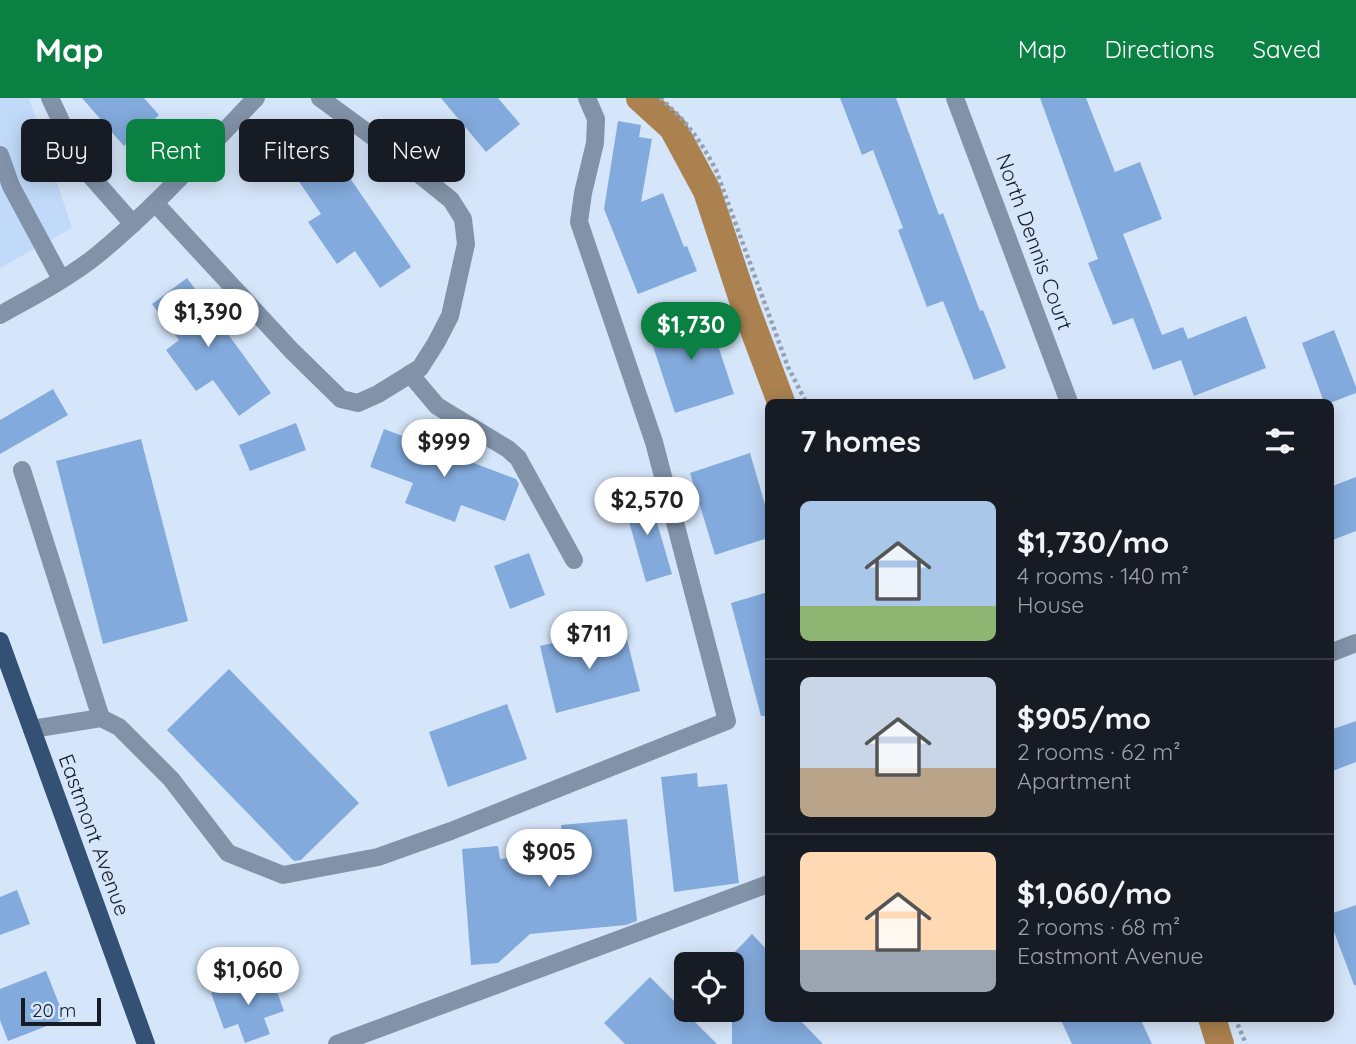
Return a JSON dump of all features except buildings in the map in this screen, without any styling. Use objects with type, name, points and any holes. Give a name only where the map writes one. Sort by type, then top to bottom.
[{"type":"main road","name":"Eastmont Avenue","points":[[0,641],[4,663],[32,729],[146,1044]]},
{"type":"street","points":[[50,98],[82,166],[133,224]]},
{"type":"street","points":[[0,315],[93,258],[155,203],[256,98]]},
{"type":"street","points":[[155,203],[341,400],[358,403],[420,368],[450,316],[466,244],[463,219],[451,200],[320,98]]},
{"type":"street","points":[[32,729],[101,718],[119,727],[171,779],[228,853],[283,875],[378,857],[451,831],[727,721],[654,442],[579,222],[595,143],[596,119],[587,98]]},
{"type":"street","name":"North Dennis Court","points":[[956,98],[1068,399]]},
{"type":"street","points":[[0,155],[11,186],[61,279]]},
{"type":"street","points":[[410,374],[437,406],[492,438],[518,458],[574,560]]},
{"type":"street","points":[[22,470],[101,718]]},
{"type":"street","points":[[1334,651],[1356,643]]},
{"type":"street","points":[[337,1044],[765,885]]},
{"type":"path","points":[[660,98],[681,116],[700,140],[716,170],[788,368],[804,399]]},
{"type":"path","points":[[1237,1022],[1246,1044]]},
{"type":"shaded area","points":[[0,98],[29,98],[36,119],[21,119],[21,182],[57,182],[72,228],[0,268]]},
{"type":"waterway","points":[[640,98],[673,128],[707,191],[745,306],[780,399]]},
{"type":"waterway","points":[[1213,1022],[1220,1044]]}]
